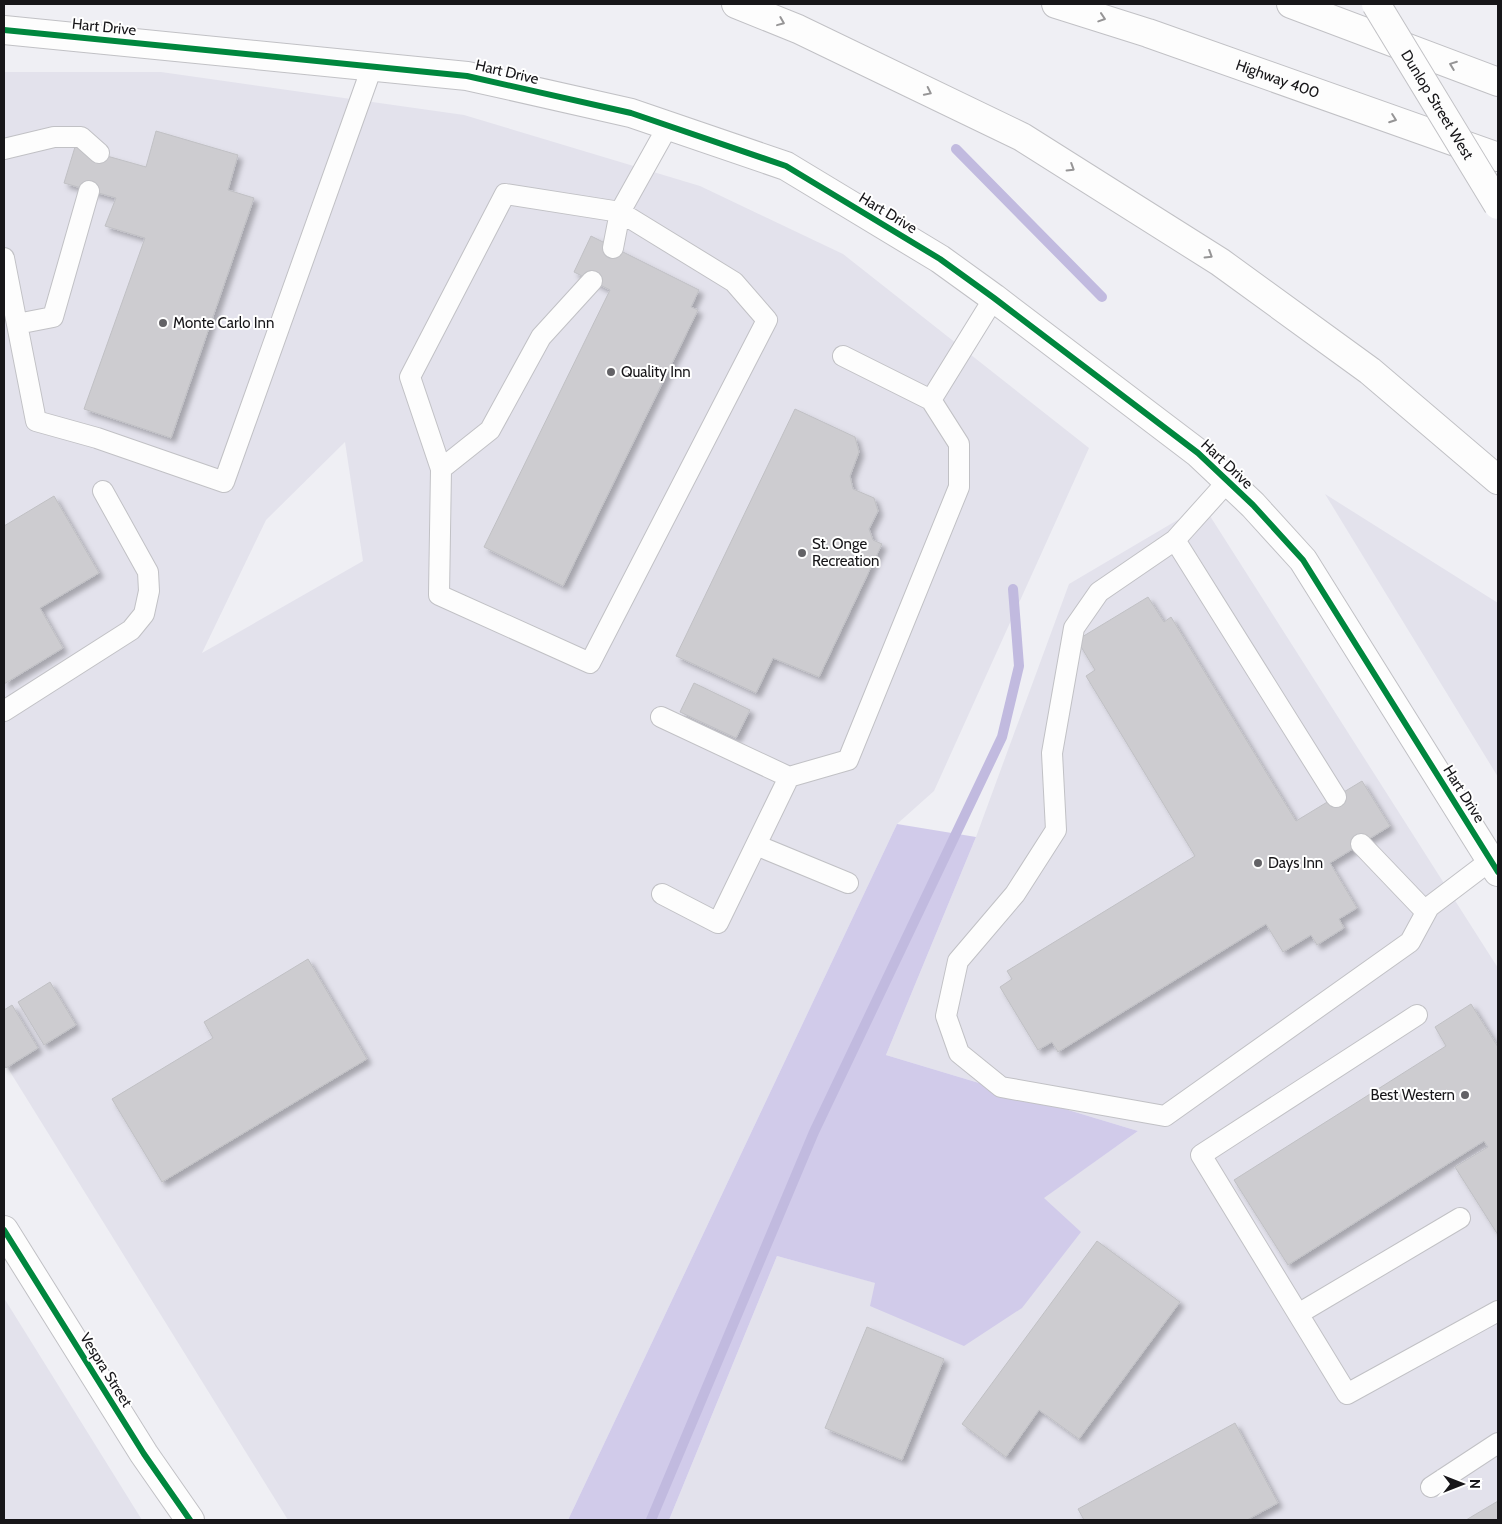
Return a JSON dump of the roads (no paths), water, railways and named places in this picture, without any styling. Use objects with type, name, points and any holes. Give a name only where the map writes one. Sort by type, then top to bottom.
[{"type":"main road","points":[[736,4],[798,29],[1022,137],[1228,268],[1370,371],[1498,480]]},
{"type":"main road","name":"Highway 400","points":[[1056,4],[1148,33],[1498,157]]},
{"type":"main road","points":[[1290,4],[1498,82]]},
{"type":"main road","name":"Dunlop Street West","points":[[1376,4],[1498,205]]},
{"type":"main road","name":"Hart Drive","points":[[4,30],[466,76],[631,114],[786,166],[940,259],[994,298],[1198,453],[1253,505],[1303,560],[1495,866]]},
{"type":"main road","name":"Vespra Street","points":[[4,1230],[144,1454],[190,1520]]},
{"type":"lane","points":[[4,258],[36,421],[97,438],[224,482],[372,67]]},
{"type":"lane","points":[[614,248],[620,212],[668,126]]},
{"type":"lane","points":[[4,149],[54,137],[81,137],[99,153]]},
{"type":"lane","points":[[17,324],[53,318],[89,190]]},
{"type":"lane","points":[[505,194],[620,212],[734,282],[767,320],[590,663],[439,595],[442,469],[410,376],[505,194]]},
{"type":"lane","points":[[442,469],[490,430],[541,337],[592,281]]},
{"type":"lane","points":[[931,400],[994,298]]},
{"type":"lane","points":[[661,717],[789,777],[848,760],[959,487],[959,444],[931,400],[843,356]]},
{"type":"lane","points":[[1228,481],[1175,540],[1099,592],[1074,628],[1052,753],[1056,830],[1015,894],[958,962],[946,1016],[959,1053],[1001,1087],[1165,1116],[1410,942],[1429,907],[1495,866]]},
{"type":"lane","points":[[4,711],[131,630],[144,614],[149,591],[148,572],[103,491]]},
{"type":"lane","points":[[1175,540],[1336,797]]},
{"type":"lane","points":[[662,894],[718,923],[789,777]]},
{"type":"lane","points":[[756,844],[848,883]]},
{"type":"lane","points":[[1361,844],[1426,912]]},
{"type":"lane","points":[[1417,1015],[1201,1155],[1347,1394],[1498,1310]]},
{"type":"lane","points":[[1298,1314],[1460,1218]]},
{"type":"lane","points":[[1431,1486],[1498,1443]]},
{"type":"waterway","points":[[956,149],[1102,297]]},
{"type":"waterway","points":[[651,1520],[814,1132],[1002,737],[1019,666],[1013,589]]},
{"type":"place","name":"Monte Carlo Inn","points":[[163,323]]},
{"type":"place","name":"Quality Inn","points":[[611,372]]},
{"type":"place","name":"St. Onge Recreation","points":[[802,553]]},
{"type":"place","name":"Days Inn","points":[[1258,863]]},
{"type":"place","name":"Best Western","points":[[1465,1095]]}]
